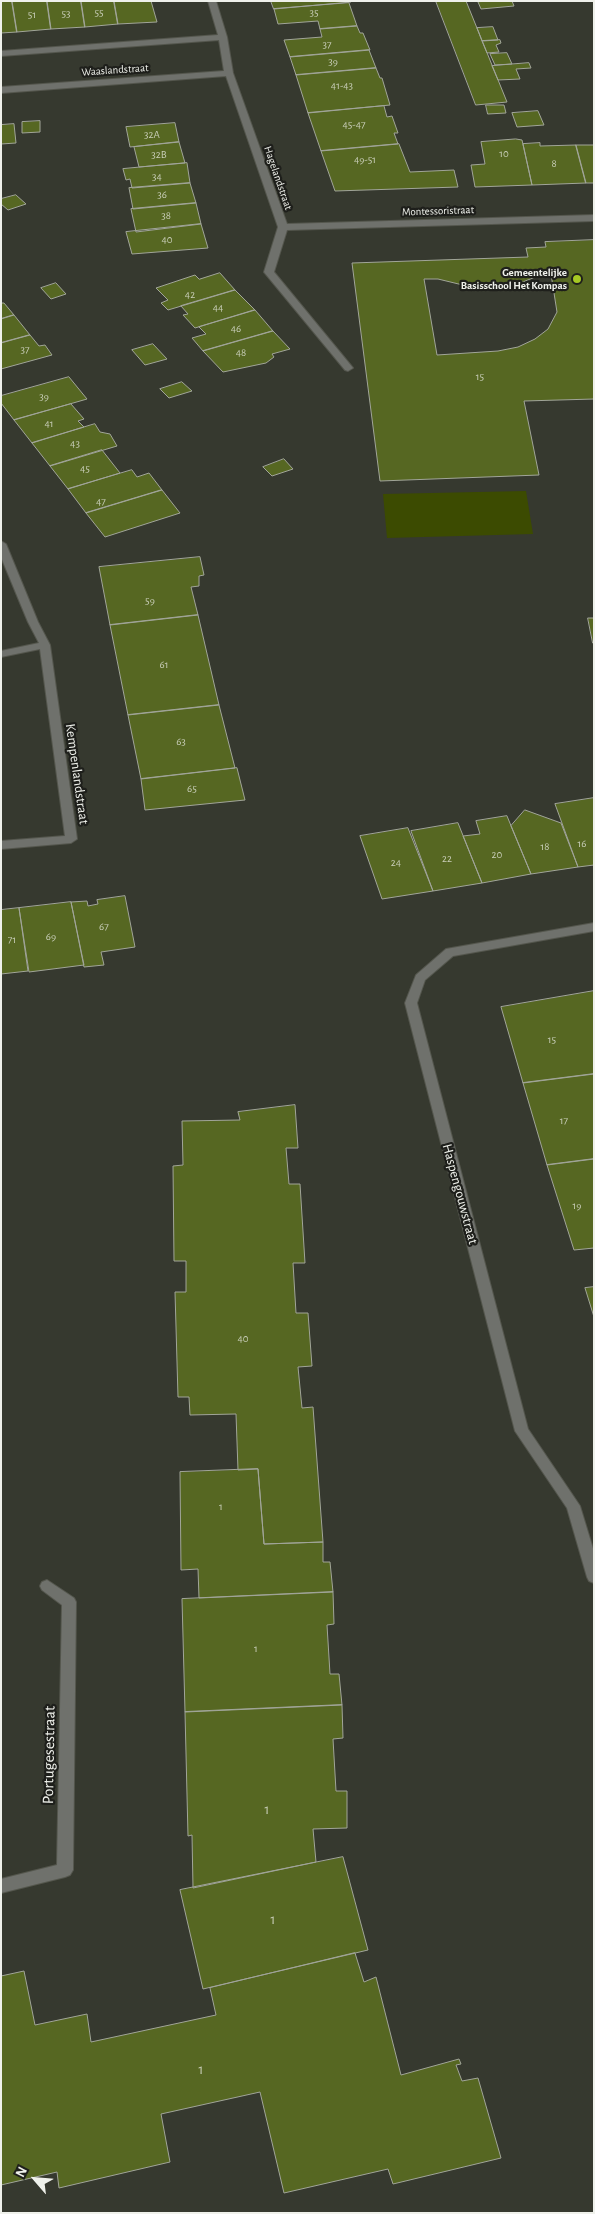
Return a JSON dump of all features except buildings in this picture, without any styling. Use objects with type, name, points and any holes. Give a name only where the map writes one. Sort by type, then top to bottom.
[{"type":"street","name":"Hagelandstraat","points":[[212,1],[223,37],[230,73],[283,227],[269,272],[348,368]]},
{"type":"street","name":"Waaslandstraat","points":[[1,54],[223,37]]},
{"type":"street","name":"Waaslandstraat","points":[[1,90],[230,73]]},
{"type":"street","name":"Montessoristraat","points":[[283,227],[594,218]]},
{"type":"street","name":"Kempenlandstraat","points":[[1,544],[33,622],[45,645],[71,838],[1,845]]},
{"type":"street","points":[[1,654],[45,645]]},
{"type":"street","name":"Haspengouwstraat","points":[[594,926],[450,952],[420,978],[411,1003],[522,1431],[573,1506],[594,1577]]},
{"type":"street","name":"Portugesestraat","points":[[1,1886],[65,1870],[69,1602],[47,1586]]},
{"type":"green space","points":[[526,491],[533,534],[387,538],[383,494]]},
{"type":"place","name":"Gemeentelijke Basisschool Het Kompas","points":[[577,279]]}]
